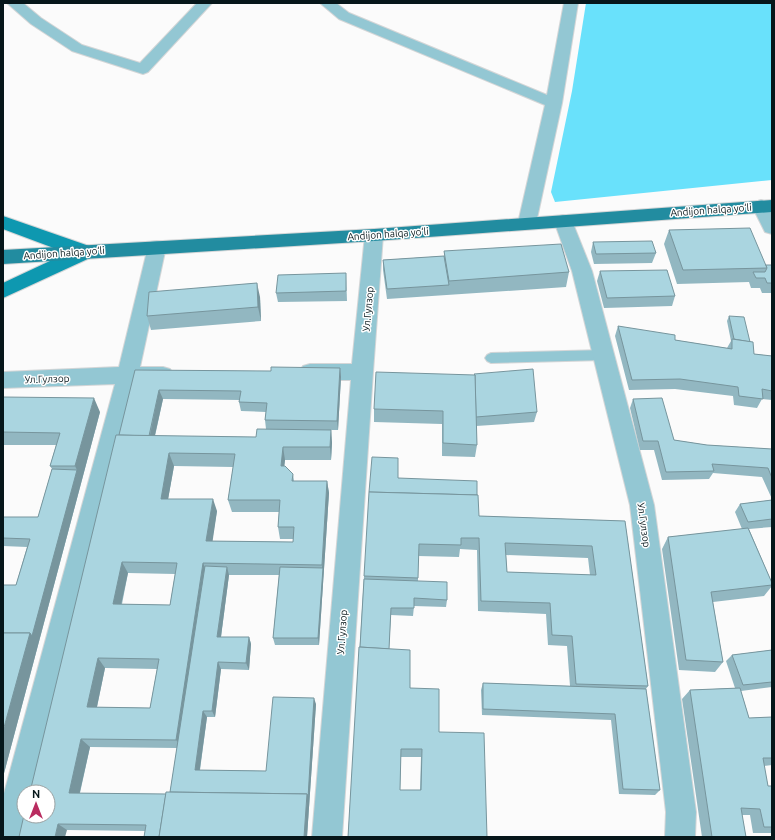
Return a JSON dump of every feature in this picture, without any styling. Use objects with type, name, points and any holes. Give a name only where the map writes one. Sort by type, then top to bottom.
[{"type":"highway","name":"Andijon halqa yo‘li","points":[[3,257],[374,235],[766,206]]},
{"type":"main road","points":[[3,222],[85,252]]},
{"type":"main road","points":[[3,291],[85,252]]},
{"type":"street","points":[[14,3],[36,21],[77,48],[143,70],[205,3]]},
{"type":"street","points":[[327,3],[344,16],[554,103]]},
{"type":"street","points":[[527,223],[554,103],[572,3]]},
{"type":"street","points":[[766,206],[772,228]]},
{"type":"street","name":"Ул.Гулзор","points":[[563,221],[582,271],[642,505],[681,812],[680,837]]},
{"type":"street","name":"Ул.Гулзор","points":[[327,837],[362,372],[374,235]]},
{"type":"street","points":[[7,837],[128,375],[157,247]]},
{"type":"street","points":[[292,373],[362,372]]},
{"type":"street","name":"Ул.Гулзор","points":[[3,380],[182,374]]},
{"type":"lane","points":[[491,358],[604,355]]},
{"type":"shaded area","points":[[586,3],[772,3],[772,180],[555,202],[551,192],[572,91]]},
{"type":"building","points":[[750,228],[767,268],[683,270],[669,230]]},
{"type":"building","points":[[652,241],[656,253],[596,254],[593,242]]},
{"type":"building","points":[[561,244],[569,272],[449,281],[444,251]]},
{"type":"building","points":[[444,256],[449,285],[387,289],[383,260]]},
{"type":"building","points":[[766,265],[772,265],[772,283],[767,283],[765,278],[756,278],[753,272],[765,272],[767,268]]},
{"type":"building","points":[[667,270],[675,296],[607,298],[600,271]]},
{"type":"building","points":[[346,273],[346,291],[276,293],[278,275]]},
{"type":"building","points":[[257,283],[258,307],[147,316],[149,292]]},
{"type":"building","points":[[729,316],[744,317],[750,342],[734,339]]},
{"type":"building","points":[[618,326],[675,335],[675,340],[732,349],[732,339],[753,342],[754,354],[772,356],[772,391],[762,389],[763,399],[739,396],[738,387],[680,379],[632,380]]},
{"type":"building","points":[[271,367],[340,368],[337,421],[265,420],[267,403],[239,402],[241,391],[159,390],[149,436],[119,435],[135,370],[271,371]]},
{"type":"building","points":[[533,369],[537,412],[476,417],[474,374]]},
{"type":"building","points":[[376,372],[475,375],[477,445],[443,443],[443,411],[374,409]]},
{"type":"building","points":[[3,397],[94,398],[75,466],[50,466],[60,433],[3,432]]},
{"type":"building","points":[[662,398],[674,440],[707,445],[772,449],[772,478],[768,468],[712,464],[714,471],[666,472],[658,441],[643,441],[633,399]]},
{"type":"building","points":[[257,429],[331,430],[330,447],[283,447],[281,466],[285,466],[293,474],[292,481],[327,481],[322,565],[203,563],[176,740],[81,739],[69,793],[166,794],[159,837],[144,837],[146,825],[58,824],[55,837],[19,837],[22,824],[56,824],[56,784],[32,784],[116,435],[256,437]],"holes":[[[169,453],[235,454],[228,500],[280,500],[278,527],[294,527],[293,542],[206,541],[213,499],[161,499]],[[122,562],[177,563],[170,605],[113,604]],[[98,658],[159,659],[150,708],[87,707]]]},
{"type":"building","points":[[372,457],[398,458],[398,478],[477,481],[477,495],[369,492]]},
{"type":"building","points":[[52,469],[77,470],[32,636],[30,633],[3,633],[3,585],[16,585],[30,539],[3,538],[3,517],[38,517]]},
{"type":"building","points":[[369,492],[478,495],[479,516],[625,521],[648,686],[576,684],[572,636],[552,635],[550,603],[481,601],[479,538],[461,538],[461,545],[419,544],[418,578],[364,576]],"holes":[[[505,543],[592,546],[596,575],[507,572]]]},
{"type":"building","points":[[772,500],[772,519],[748,522],[740,504]]},
{"type":"building","points":[[748,528],[772,585],[711,592],[723,662],[686,660],[668,537]]},
{"type":"building","points":[[205,566],[227,567],[217,637],[249,637],[246,663],[218,662],[212,711],[203,711],[195,770],[266,771],[273,697],[314,698],[308,798],[307,794],[170,792]]},
{"type":"building","points":[[280,567],[323,568],[318,638],[273,638]]},
{"type":"building","points":[[364,579],[447,582],[447,600],[414,598],[414,608],[391,608],[389,649],[360,647]]},
{"type":"building","points":[[3,633],[30,633],[3,731]]},
{"type":"building","points":[[359,647],[410,650],[410,688],[439,689],[439,732],[484,733],[487,837],[348,837]],"holes":[[[401,749],[422,749],[421,790],[400,790]]]},
{"type":"building","points":[[772,650],[772,682],[743,685],[732,655]]},
{"type":"building","points":[[483,683],[646,689],[660,790],[623,789],[615,714],[483,709]]},
{"type":"building","points":[[740,688],[749,718],[772,717],[772,758],[763,758],[768,786],[772,786],[772,827],[764,827],[760,809],[741,808],[746,837],[712,837],[690,690]]},
{"type":"building","points":[[166,792],[307,794],[304,837],[159,837]]}]
